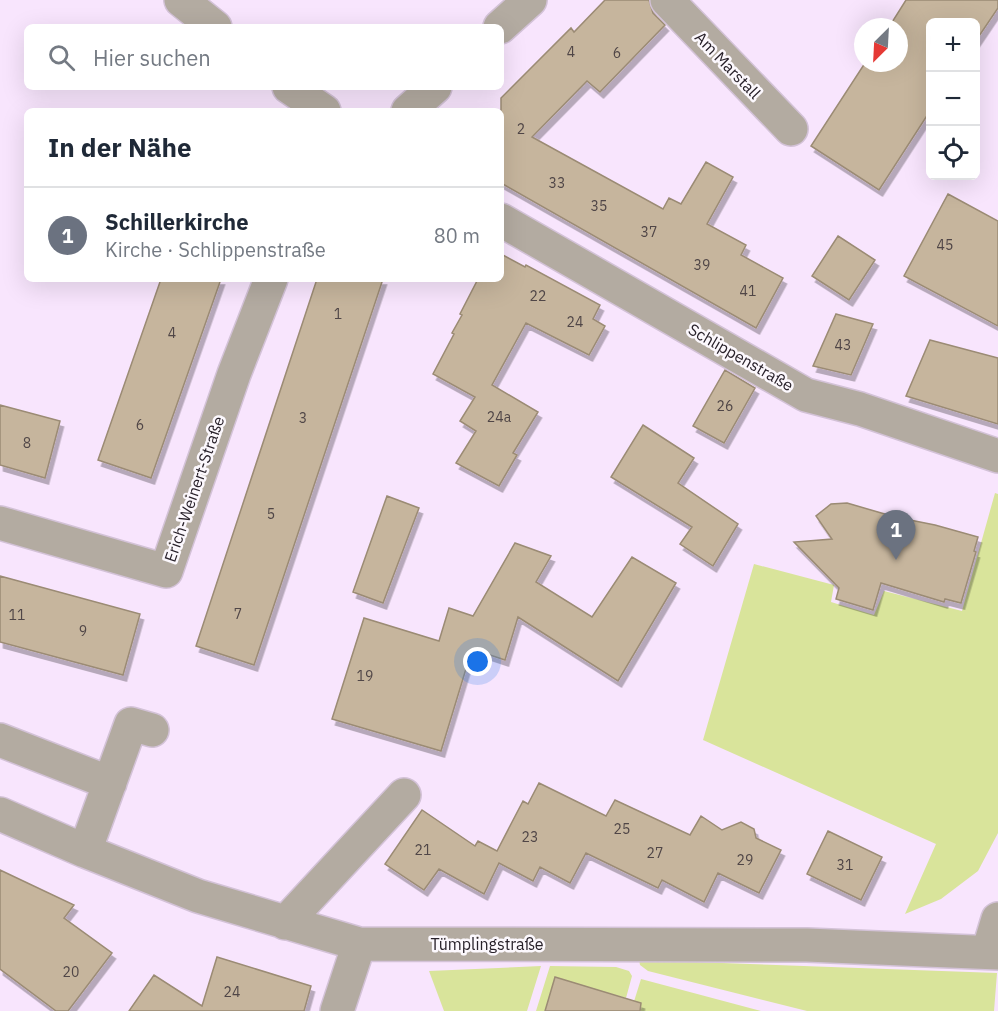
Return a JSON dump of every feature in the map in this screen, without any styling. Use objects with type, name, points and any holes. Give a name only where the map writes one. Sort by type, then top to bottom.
[{"type":"street","points":[[182,0],[211,24]]},
{"type":"street","points":[[503,24],[530,0]]},
{"type":"street","name":"Am Marstall","points":[[667,0],[791,129]]},
{"type":"street","points":[[294,90],[320,108]]},
{"type":"street","points":[[411,108],[432,90]]},
{"type":"street","name":"Schlippenstraße","points":[[504,222],[806,395],[860,409],[998,456]]},
{"type":"street","name":"Erich-Weinert-Straße","points":[[0,523],[166,572],[234,374],[270,282]]},
{"type":"street","points":[[85,851],[131,724],[152,730]]},
{"type":"street","points":[[0,740],[110,783]]},
{"type":"street","points":[[285,923],[404,795]]},
{"type":"street","name":"Tümplingstraße","points":[[0,814],[198,896],[359,944],[807,945],[993,953]]},
{"type":"street","points":[[993,953],[998,920]]},
{"type":"street","points":[[337,1011],[359,944]]},
{"type":"green space","points":[[995,493],[998,494],[998,833],[978,871],[941,899],[905,914],[936,844],[703,740],[754,564],[834,585],[831,602],[874,615],[884,591],[962,611]]},
{"type":"green space","points":[[639,960],[997,973],[994,1011],[807,1011],[648,971],[640,965]]},
{"type":"green space","points":[[541,966],[527,1011],[444,1011],[429,971]]},
{"type":"green space","points":[[550,966],[616,967],[629,971],[632,976],[626,998],[555,978],[545,1011],[536,1011]]},
{"type":"green space","points":[[641,979],[761,1011],[631,1011]]},
{"type":"building","points":[[605,0],[649,0],[653,13],[665,25],[600,92],[587,81],[532,137],[663,209],[669,198],[681,204],[706,162],[733,177],[707,224],[746,245],[741,255],[783,278],[756,328],[504,185],[504,108],[501,108],[501,98],[571,28],[574,32]]},
{"type":"building","points":[[906,0],[998,0],[998,8],[980,35],[980,18],[926,18],[926,117],[879,190],[811,146],[859,72],[908,72],[908,18],[895,18]]},
{"type":"building","points":[[948,194],[998,221],[998,326],[904,276]]},
{"type":"building","points":[[838,236],[875,260],[849,300],[812,276]]},
{"type":"building","points":[[504,256],[600,305],[593,319],[605,326],[589,355],[526,323],[492,385],[538,412],[513,453],[517,455],[499,486],[456,463],[476,431],[460,421],[475,397],[433,374],[454,334],[452,333],[462,315],[460,314],[476,282],[504,282]]},
{"type":"building","points":[[160,282],[220,282],[151,478],[98,460]]},
{"type":"building","points":[[316,282],[382,282],[254,665],[196,646]]},
{"type":"building","points":[[836,314],[873,324],[851,375],[813,366]]},
{"type":"building","points":[[930,340],[998,358],[998,424],[906,396]]},
{"type":"building","points":[[725,370],[755,388],[724,443],[693,426]]},
{"type":"building","points":[[0,405],[60,421],[45,478],[0,465]]},
{"type":"building","points":[[643,425],[694,458],[678,483],[738,524],[713,566],[680,544],[692,527],[611,477]]},
{"type":"building","points":[[387,496],[419,508],[383,603],[353,592]]},
{"type":"building","points":[[847,503],[978,537],[974,551],[976,552],[961,603],[945,599],[944,602],[881,583],[873,610],[836,599],[839,588],[794,542],[832,539],[816,516],[831,504]]},
{"type":"building","points":[[515,543],[551,556],[536,582],[592,617],[632,557],[676,583],[618,681],[518,617],[505,660],[472,649],[441,751],[332,719],[364,618],[439,641],[449,608],[473,616]]},
{"type":"building","points":[[0,576],[140,614],[123,675],[0,642]]},
{"type":"building","points":[[539,783],[606,816],[615,800],[690,835],[701,816],[722,830],[741,822],[754,829],[756,838],[781,850],[759,893],[718,873],[704,902],[662,880],[658,888],[586,853],[570,883],[540,867],[533,881],[499,863],[484,894],[439,869],[424,890],[385,864],[422,810],[475,846],[478,841],[497,851],[523,801],[528,804]]},
{"type":"building","points":[[828,831],[882,857],[861,900],[807,874]]},
{"type":"building","points":[[0,870],[74,905],[64,918],[112,953],[68,1011],[56,1011],[0,969]]},
{"type":"building","points":[[217,957],[311,986],[304,1011],[129,1011],[154,975],[202,1006]]},
{"type":"building","points":[[555,977],[641,1003],[640,1011],[545,1011]]},
{"type":"place","name":"Schillerkirche","points":[[896,560]]}]
